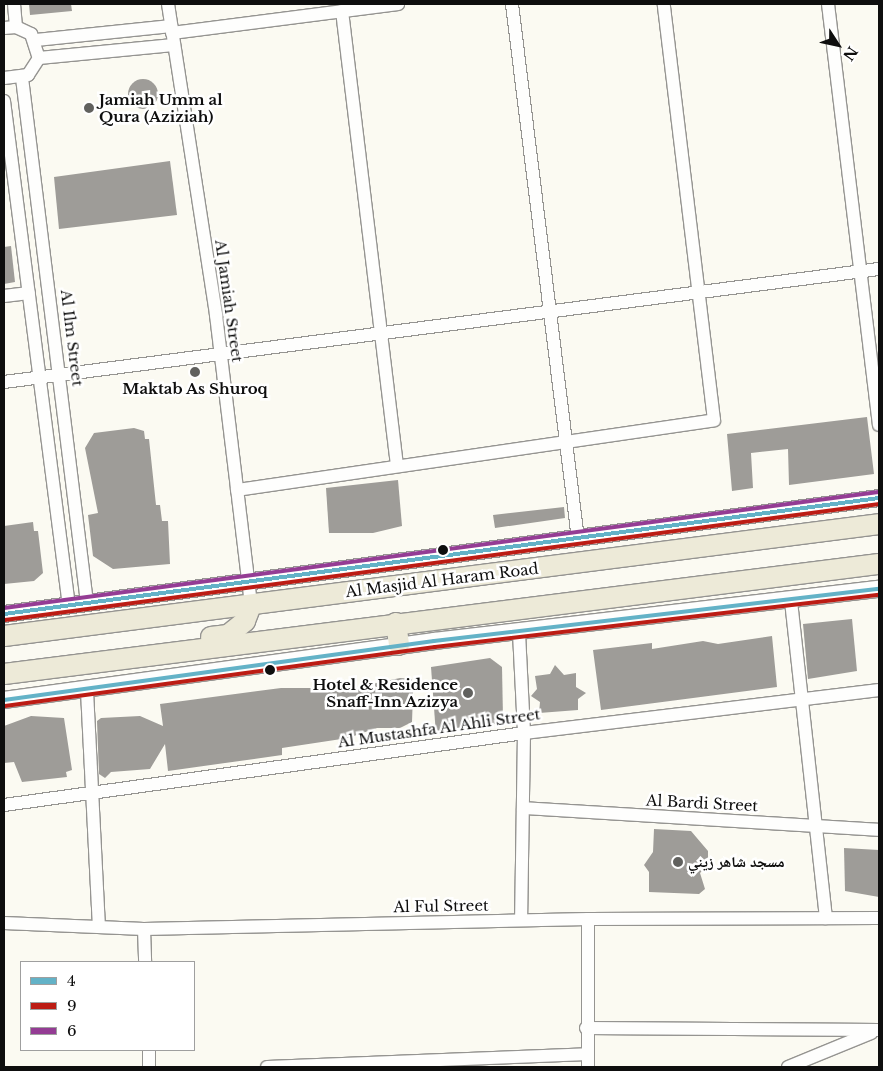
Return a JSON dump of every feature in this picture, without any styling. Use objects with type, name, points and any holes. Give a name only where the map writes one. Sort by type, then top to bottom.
[{"type":"main road","name":"Al Masjid Al Haram Road","points":[[4,636],[879,524]]},
{"type":"main road","points":[[4,674],[396,623],[879,564]]},
{"type":"main road","points":[[68,665],[93,651],[228,635],[245,621],[251,605]]},
{"type":"main road","points":[[396,623],[399,645]]},
{"type":"street","points":[[14,4],[10,27],[36,40],[172,35]]},
{"type":"street","name":"Al Jamiah Street","points":[[168,4],[221,352],[251,605]]},
{"type":"street","points":[[39,58],[172,35],[398,4]]},
{"type":"street","points":[[512,4],[578,539]]},
{"type":"street","points":[[237,490],[714,420],[664,4]]},
{"type":"street","points":[[828,4],[879,425]]},
{"type":"street","points":[[342,11],[397,466]]},
{"type":"street","points":[[4,78],[22,78],[32,71],[39,58],[36,40]]},
{"type":"street","name":"Al Ilm Street","points":[[22,78],[61,374],[87,603]]},
{"type":"street","points":[[4,101],[8,162],[30,293],[69,606]]},
{"type":"street","points":[[4,382],[380,330],[879,269]]},
{"type":"street","points":[[4,296],[30,293]]},
{"type":"street","points":[[4,614],[538,545],[879,498]]},
{"type":"street","points":[[538,545],[540,568]]},
{"type":"street","points":[[4,700],[87,691],[399,645],[519,633],[879,589]]},
{"type":"street","points":[[791,601],[818,826],[826,918]]},
{"type":"street","points":[[519,633],[524,733],[521,920]]},
{"type":"street","name":"Al Mustashfa Al Ahli Street","points":[[4,805],[524,733],[803,701],[879,690]]},
{"type":"street","points":[[87,691],[100,924]]},
{"type":"street","name":"Al Bardi Street","points":[[523,808],[879,830]]},
{"type":"street","name":"Al Ful Street","points":[[4,923],[100,924],[144,929],[521,920],[879,918]]},
{"type":"street","points":[[267,1067],[588,1061],[586,1028],[588,919]]},
{"type":"street","points":[[144,929],[145,961]]},
{"type":"street","points":[[586,1028],[878,1030]]},
{"type":"street","points":[[788,1067],[878,1030]]},
{"type":"street","points":[[149,1051],[150,1067]]},
{"type":"building","points":[[29,4],[71,4],[72,11],[30,15]]},
{"type":"building","points":[[143,79],[154,83],[158,94],[154,105],[143,109],[132,105],[128,94],[132,83]]},
{"type":"building","points":[[170,161],[177,215],[59,229],[54,177]]},
{"type":"building","points":[[11,246],[15,282],[4,284],[4,247]]},
{"type":"building","points":[[867,417],[874,474],[789,485],[788,449],[751,453],[753,488],[732,491],[727,434]]},
{"type":"building","points":[[134,428],[144,431],[145,439],[149,439],[156,505],[160,505],[162,521],[168,521],[170,564],[113,569],[93,556],[88,515],[98,513],[85,448],[94,433]]},
{"type":"building","points":[[398,480],[402,526],[373,533],[329,533],[326,488]]},
{"type":"building","points":[[564,507],[565,518],[495,528],[493,515]]},
{"type":"building","points":[[33,522],[34,531],[38,531],[43,573],[34,581],[4,584],[4,526]]},
{"type":"building","points":[[852,619],[857,671],[808,679],[803,624]]},
{"type":"building","points":[[772,636],[777,687],[601,710],[593,650],[652,643],[652,649],[703,641],[718,644]]},
{"type":"building","name":"Hotel & Residence Snaff-Inn Azizya","points":[[490,658],[502,667],[503,718],[490,727],[436,735],[431,667]]},
{"type":"building","points":[[555,665],[564,675],[576,673],[576,687],[586,693],[578,699],[578,710],[539,713],[540,702],[531,696],[537,689],[535,676],[550,674]]},
{"type":"building","points":[[400,678],[412,679],[413,694],[412,722],[400,728],[377,728],[348,738],[282,748],[282,755],[168,771],[165,744],[150,769],[111,772],[105,778],[99,774],[97,721],[101,718],[140,716],[163,726],[160,704],[281,688],[324,688],[324,684],[345,683],[344,690]]},
{"type":"building","points":[[31,716],[64,718],[72,770],[66,772],[67,777],[22,782],[14,762],[4,763],[4,726]]},
{"type":"building","name":"مسجد شاهر زيني","points":[[654,829],[691,831],[708,851],[708,865],[700,873],[705,889],[699,894],[649,892],[649,872],[644,865],[653,852]]},
{"type":"building","points":[[844,848],[879,850],[879,897],[845,891]]},
{"type":"transit line","name":"6","points":[[4,608],[878,492]]},
{"type":"transit line","name":"4","points":[[4,614],[879,498]]},
{"type":"transit line","name":"9","points":[[5,620],[879,504]]},
{"type":"transit line","name":"4","points":[[4,700],[434,641],[879,589]]},
{"type":"transit line","name":"9","points":[[5,706],[435,647],[879,595]]},
{"type":"place","name":"Jamiah Umm al Qura (Aziziah)","points":[[89,108]]},
{"type":"place","name":"Maktab As Shuroq","points":[[195,372]]},
{"type":"place","name":"Hotel & Residence Snaff-Inn Azizya","points":[[468,693]]},
{"type":"place","name":"مسجد شاهر زيني","points":[[678,862]]}]
